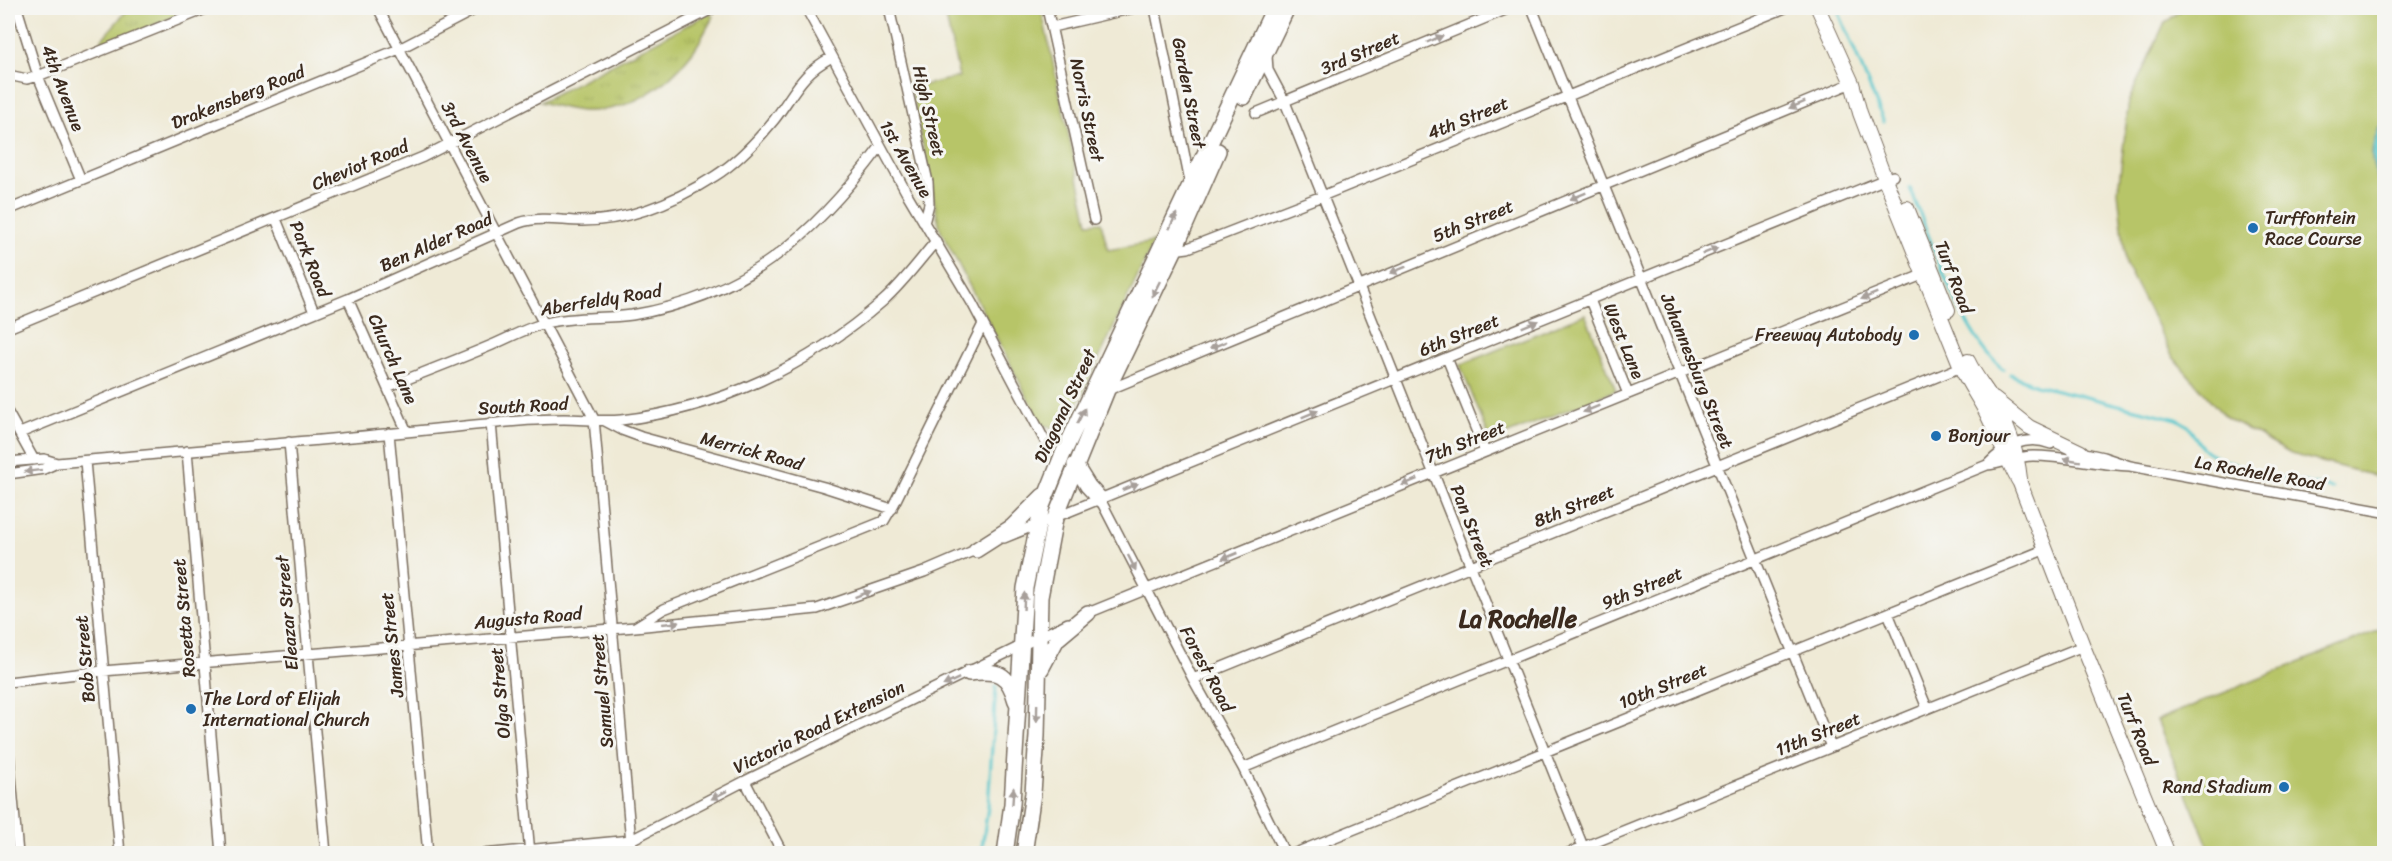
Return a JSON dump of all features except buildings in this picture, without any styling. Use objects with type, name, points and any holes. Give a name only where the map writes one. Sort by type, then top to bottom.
[{"type":"main road","name":"Diagonal Street","points":[[1024,854],[1033,793],[1040,597],[1055,518],[1075,465],[1168,249],[1191,185],[1274,8]]},
{"type":"main road","name":"Diagonal Street","points":[[1005,854],[1012,804],[1025,588],[1036,525],[1047,492],[1287,8]]},
{"type":"main road","name":"Turf Road","points":[[1818,8],[1852,83],[1928,272],[1965,365],[1968,384],[2010,453]]},
{"type":"main road","name":"Turf Road","points":[[1965,365],[1990,396],[2020,483],[2083,646],[2168,854]]},
{"type":"main road","points":[[1990,396],[2029,427],[2081,452]]},
{"type":"main road","points":[[1075,465],[1088,486],[1100,499]]},
{"type":"main road","points":[[976,549],[1012,527],[1047,492]]},
{"type":"main road","points":[[1037,676],[1058,639],[1088,613]]},
{"type":"main road","points":[[969,673],[986,672],[1000,675],[1010,685],[1018,707]]},
{"type":"street","name":"4th Avenue","points":[[17,8],[38,76],[81,180]]},
{"type":"street","points":[[8,75],[27,79],[38,76],[208,8]]},
{"type":"street","name":"3rd Avenue","points":[[378,8],[470,179],[496,234],[594,419]]},
{"type":"street","name":"Drakensberg Road","points":[[8,210],[399,49],[478,8]]},
{"type":"street","name":"Cheviot Road","points":[[8,328],[276,219],[450,144],[714,8]]},
{"type":"street","name":"1st Avenue","points":[[806,8],[880,147],[983,324],[1046,443]]},
{"type":"street","name":"High Street","points":[[889,8],[928,182],[929,204],[924,223]]},
{"type":"street","name":"Norris Street","points":[[1047,8],[1094,220]]},
{"type":"street","points":[[1052,27],[1134,8]]},
{"type":"street","name":"Garden Street","points":[[1155,8],[1191,185]]},
{"type":"street","name":"3rd Street","points":[[1256,113],[1510,8]]},
{"type":"street","name":"Johannesburg Street","points":[[1532,8],[1831,747]]},
{"type":"street","name":"4th Street","points":[[1168,249],[1195,245],[1322,196],[1785,8]]},
{"type":"street","name":"Pan Street","points":[[1267,50],[1268,70],[1285,102],[1584,850]]},
{"type":"street","name":"Ben Alder Road","points":[[20,433],[348,298],[530,220],[584,221],[612,218],[664,204],[717,175],[747,150],[774,120],[808,72],[832,57]]},
{"type":"street","name":"5th Street","points":[[1107,390],[1852,83]]},
{"type":"street","name":"Aberfeldy Road","points":[[387,387],[545,323],[617,317],[668,307],[745,276],[773,260],[808,231],[837,201],[880,147]]},
{"type":"street","name":"6th Street","points":[[1036,525],[1889,178]]},
{"type":"street","name":"Park Road","points":[[276,219],[314,312]]},
{"type":"street","name":"South Road","points":[[8,474],[44,469],[57,463],[491,423],[594,419],[605,421],[660,413],[705,402],[784,370],[844,332],[884,300],[936,241]]},
{"type":"street","name":"7th Street","points":[[1022,646],[1088,613],[1928,272]]},
{"type":"street","name":"Church Lane","points":[[348,298],[407,432]]},
{"type":"street","name":"West Lane","points":[[1590,300],[1628,394]]},
{"type":"street","points":[[635,627],[664,609],[884,521],[983,324]]},
{"type":"street","points":[[1447,358],[1485,452]]},
{"type":"street","name":"8th Street","points":[[1192,679],[1965,365]]},
{"type":"street","points":[[9,416],[34,460]]},
{"type":"street","points":[[8,431],[9,416]]},
{"type":"street","name":"Samuel Street","points":[[594,419],[632,854]]},
{"type":"street","name":"Merrick Road","points":[[605,421],[641,436],[824,487],[892,509]]},
{"type":"street","name":"Olga Street","points":[[491,423],[512,636],[529,851]]},
{"type":"street","name":"James Street","points":[[389,433],[428,854]]},
{"type":"street","name":"La Rochelle Road","points":[[2010,453],[2034,439],[2130,466]]},
{"type":"street","name":"Eleazar Street","points":[[289,442],[326,854]]},
{"type":"street","name":"Rosetta Street","points":[[187,451],[221,854]]},
{"type":"street","name":"La Rochelle Road","points":[[2010,453],[2130,466],[2385,512]]},
{"type":"street","name":"9th Street","points":[[1243,768],[1987,465],[2010,453]]},
{"type":"street","name":"South Road","points":[[8,462],[44,459],[57,463]]},
{"type":"street","name":"Bob Street","points":[[85,461],[120,854]]},
{"type":"street","name":"Forest Road","points":[[1100,499],[1192,679],[1243,768],[1285,854]]},
{"type":"street","name":"Augusta Road","points":[[8,682],[103,671],[407,644],[635,627],[817,609],[924,572],[1036,525]]},
{"type":"street","name":"10th Street","points":[[1293,854],[2046,549]]},
{"type":"street","points":[[1888,613],[1927,708]]},
{"type":"street","name":"Victoria Road Extension","points":[[631,840],[745,781],[1022,646]]},
{"type":"street","name":"11th Street","points":[[1566,854],[1584,850],[1831,747],[2083,646]]},
{"type":"street","points":[[8,743],[18,854]]},
{"type":"street","points":[[745,781],[783,854]]},
{"type":"street","points":[[483,854],[631,840]]},
{"type":"green space","points":[[129,8],[195,8],[100,48],[102,39]]},
{"type":"green space","points":[[944,8],[1041,8],[1088,223],[1101,222],[1108,250],[1154,242],[1059,443],[1052,427],[1042,425],[940,229],[911,88],[959,77]]},
{"type":"green space","name":"Turffontein Race Course","points":[[2183,8],[2384,8],[2384,478],[2291,454],[2224,416],[2173,357],[2126,265],[2118,191],[2129,100],[2164,24]]},
{"type":"green space","points":[[710,13],[713,17],[692,53],[670,77],[645,95],[617,107],[601,110],[574,110],[540,102]]},
{"type":"green space","points":[[1585,314],[1616,390],[1491,441],[1460,365]]},
{"type":"green space","name":"Rand Stadium","points":[[2384,628],[2384,853],[2211,853],[2157,720]]},
{"type":"water","points":[[2384,118],[2384,192],[2375,172],[2372,155],[2375,138]]},
{"type":"waterway","points":[[1837,8],[1884,122]]},
{"type":"waterway","points":[[1910,188],[1961,311],[1988,354],[2003,369]]},
{"type":"waterway","points":[[2010,374],[2036,385],[2177,419],[2189,427],[2208,452],[2237,466],[2332,488]]},
{"type":"waterway","points":[[981,854],[988,807],[996,686]]},
{"type":"place","name":"Turffontein Race Course","points":[[2253,228]]},
{"type":"place","name":"Freeway Autobody","points":[[1914,335]]},
{"type":"place","name":"Bonjour","points":[[1936,436]]},
{"type":"place","name":"The Lord of Elijah International Church","points":[[191,709]]},
{"type":"place","name":"Rand Stadium","points":[[2284,787]]},
{"type":"district","name":"La Rochelle","points":[[1518,619]]}]
